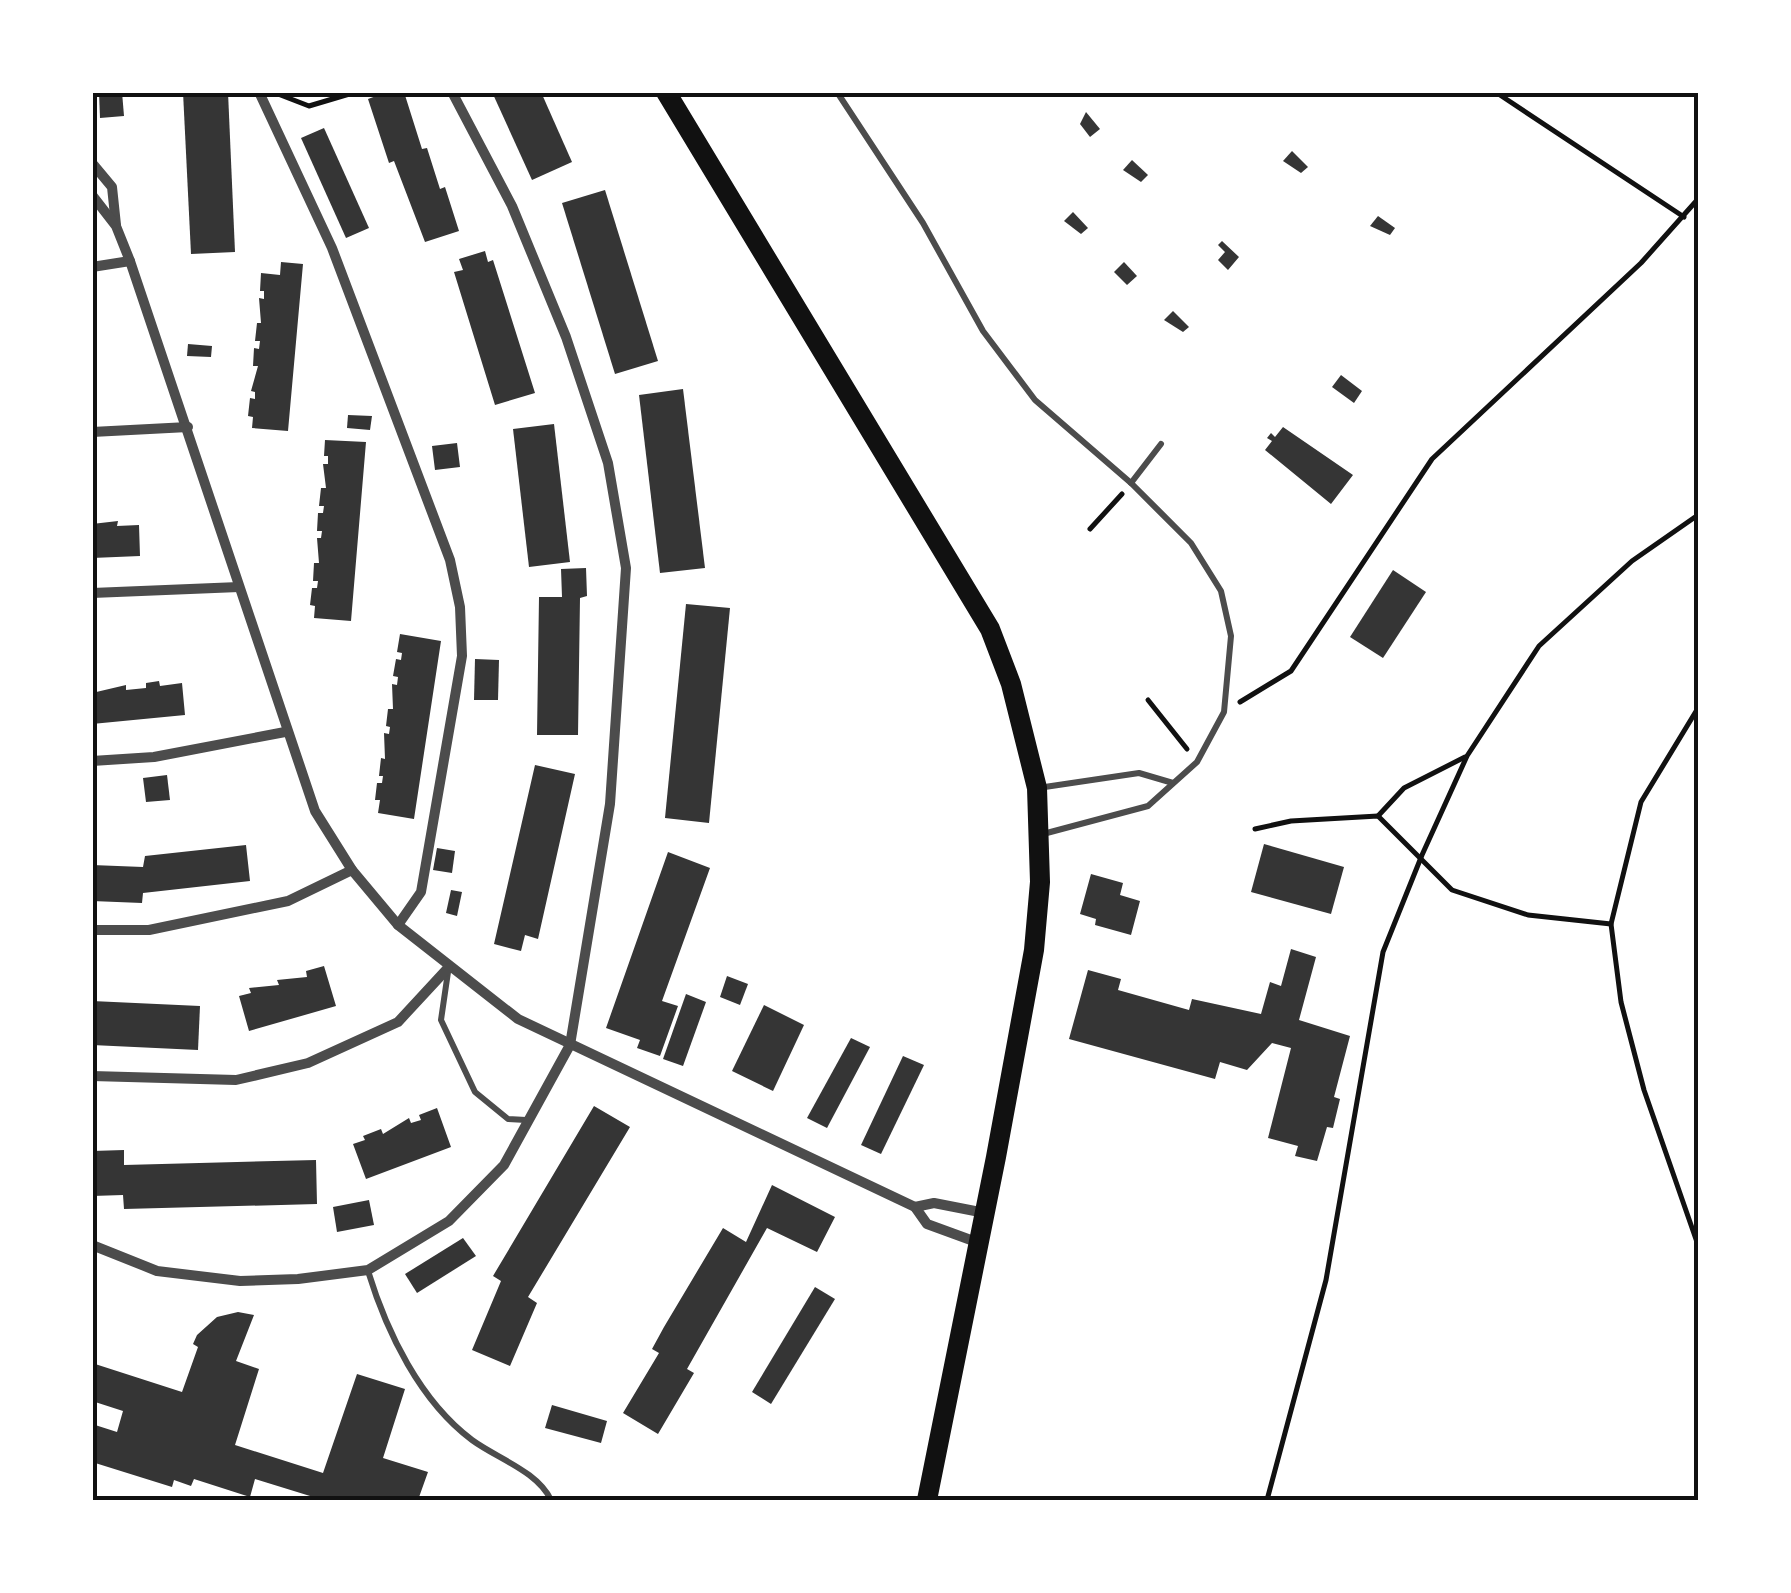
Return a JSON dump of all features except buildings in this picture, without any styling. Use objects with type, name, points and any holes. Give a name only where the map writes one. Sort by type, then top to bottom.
[{"type":"main road","points":[[666,92],[990,629],[1011,684],[1038,788],[1042,834],[1034,950],[986,1213],[927,1500]]},
{"type":"street","points":[[259,92],[332,248],[450,560],[460,607],[462,656],[422,892],[398,925]]},
{"type":"street","points":[[92,1244],[157,1270],[240,1281],[298,1280],[368,1270],[449,1221],[504,1165],[570,1045],[610,804],[626,568],[608,463],[566,337],[512,206],[452,92]]},
{"type":"street","points":[[92,162],[112,187],[116,226],[188,427],[285,732],[316,811],[352,870],[398,925],[448,968],[518,1019],[915,1207],[927,1224],[979,1242]]},
{"type":"street","points":[[92,196],[116,226]]},
{"type":"street","points":[[92,267],[130,261]]},
{"type":"street","points":[[92,432],[188,427]]},
{"type":"street","points":[[92,593],[238,587]]},
{"type":"street","points":[[92,762],[154,756],[285,732]]},
{"type":"street","points":[[92,930],[148,930],[288,902],[352,870]]},
{"type":"street","points":[[92,1076],[236,1080],[308,1063],[398,1022],[448,968]]},
{"type":"street","points":[[915,1207],[934,1202],[986,1213]]},
{"type":"lane","points":[[837,92],[923,223],[983,331],[1024,386],[1192,544],[1220,591],[1231,636],[1224,712],[1197,762],[1148,806],[1042,834]]},
{"type":"lane","points":[[1131,483],[1160,444]]},
{"type":"lane","points":[[1038,788],[1139,773],[1174,783]]},
{"type":"lane","points":[[448,968],[441,1020],[475,1092],[508,1119],[526,1120]]},
{"type":"lane","points":[[368,1270],[378,1302],[430,1402],[472,1440],[544,1486],[551,1500]]},
{"type":"path","points":[[274,92],[308,106],[356,92]]},
{"type":"path","points":[[1497,93],[1684,218]]},
{"type":"path","points":[[1224,712],[1291,671],[1432,459],[1684,218],[1698,199]]},
{"type":"path","points":[[1090,529],[1131,483]]},
{"type":"path","points":[[1267,1500],[1326,1280],[1384,952],[1422,855],[1467,756],[1539,646],[1632,561],[1698,515]]},
{"type":"path","points":[[1148,700],[1197,762]]},
{"type":"path","points":[[1698,708],[1641,802],[1611,924],[1622,1002],[1644,1090],[1698,1245]]},
{"type":"path","points":[[1255,830],[1291,821],[1378,816],[1404,788],[1467,756]]},
{"type":"path","points":[[1378,816],[1422,855],[1452,890],[1528,916],[1611,924]]}]
